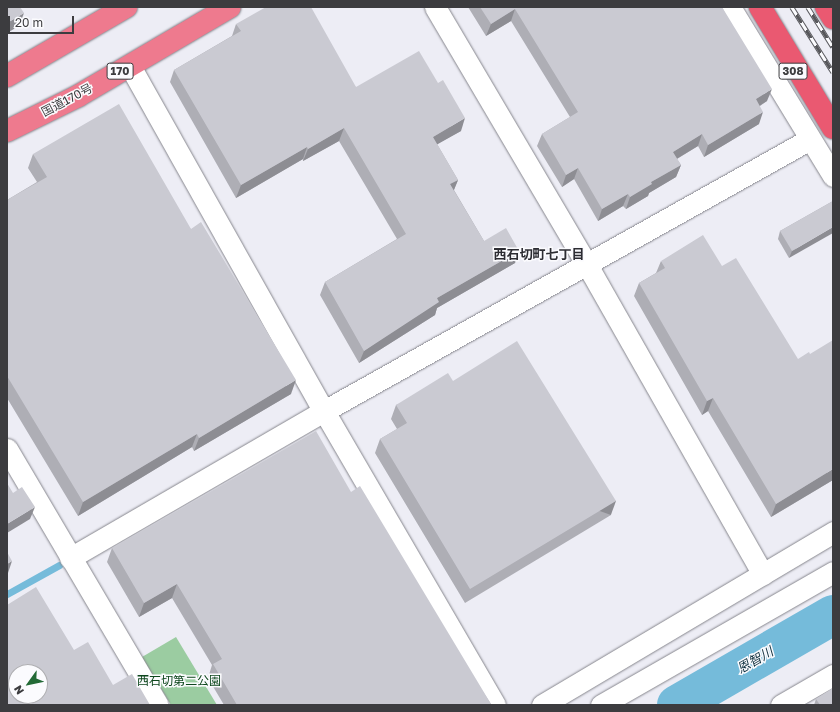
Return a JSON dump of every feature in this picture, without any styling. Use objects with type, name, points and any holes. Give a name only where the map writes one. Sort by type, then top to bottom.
[{"type":"highway","points":[[7,76],[126,7]]},
{"type":"highway","name":"国道170号","points":[[7,132],[78,96],[230,7]]},
{"type":"highway","name":"308","points":[[754,7],[833,134]]},
{"type":"highway","points":[[760,7],[833,128]]},
{"type":"highway","points":[[826,7],[833,18]]},
{"type":"street","points":[[435,7],[586,263],[763,574]]},
{"type":"street","points":[[730,7],[833,176]]},
{"type":"street","points":[[130,66],[324,411],[496,705]]},
{"type":"street","points":[[70,558],[324,411],[810,139]]},
{"type":"street","points":[[7,449],[158,705]]},
{"type":"street","points":[[542,705],[833,532]]},
{"type":"street","points":[[601,705],[833,572]]},
{"type":"street","points":[[782,705],[833,675]]},
{"type":"green space","name":"西石切第二公園","points":[[176,637],[217,705],[171,705],[142,657]]},
{"type":"building","points":[[7,7],[20,7],[24,13],[7,23]]},
{"type":"building","points":[[266,7],[311,7],[356,87],[419,51],[438,83],[443,80],[465,118],[433,137],[458,180],[450,184],[484,241],[506,228],[519,251],[437,298],[439,302],[364,351],[325,282],[406,234],[344,128],[308,149],[307,147],[241,185],[174,70],[241,31],[236,24]]},
{"type":"building","points":[[480,7],[722,7],[772,89],[756,99],[763,112],[708,145],[702,134],[673,152],[681,165],[651,182],[652,184],[630,197],[628,194],[602,209],[578,168],[566,175],[542,134],[578,112],[515,9],[491,24]]},
{"type":"building","points":[[119,104],[191,229],[201,222],[296,380],[199,438],[197,434],[83,502],[7,376],[7,200],[47,177],[33,154]]},
{"type":"building","points":[[833,201],[833,227],[792,251],[780,231]]},
{"type":"building","points":[[703,235],[722,266],[736,258],[798,359],[809,352],[810,354],[833,340],[833,469],[776,504],[713,398],[707,401],[639,283],[665,268],[661,261]]},
{"type":"building","points":[[517,341],[616,501],[470,589],[380,439],[407,423],[396,405],[448,373],[453,381]]},
{"type":"building","points":[[316,431],[351,492],[360,486],[491,704],[490,705],[237,705],[213,664],[222,659],[177,584],[144,603],[112,548]]},
{"type":"building","points":[[7,483],[13,493],[22,487],[35,507],[7,524]]},
{"type":"building","points":[[7,552],[12,561],[7,564]]},
{"type":"building","points":[[36,587],[74,650],[88,642],[113,685],[132,674],[150,705],[7,705],[7,605]]},
{"type":"building","points":[[833,688],[833,705],[820,705],[816,699]]},
{"type":"waterway","points":[[7,594],[59,565]]},
{"type":"waterway","name":"恩智川","points":[[677,705],[833,615]]},
{"type":"railway","points":[[792,7],[833,72]]},
{"type":"railway","points":[[808,7],[833,47]]},
{"type":"district","name":"西石切町七丁目","points":[[539,254]]}]
